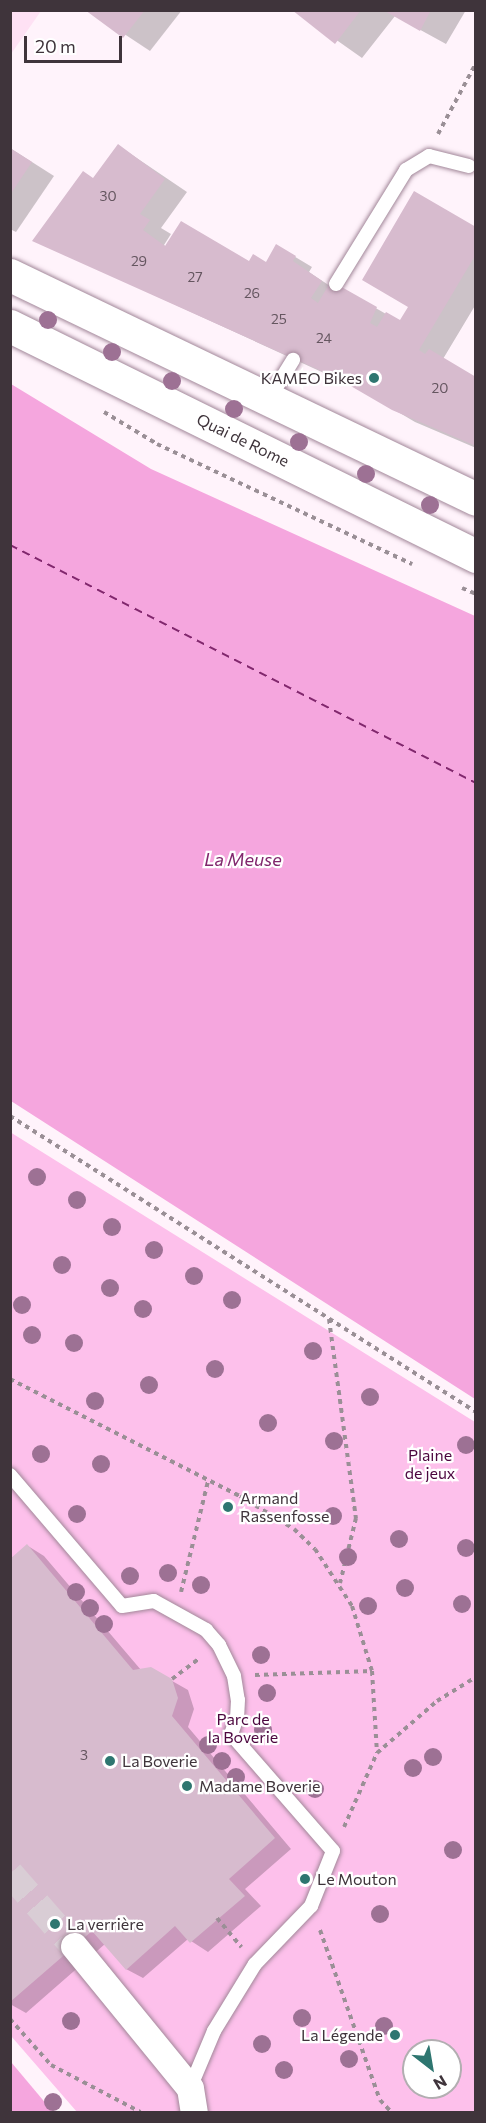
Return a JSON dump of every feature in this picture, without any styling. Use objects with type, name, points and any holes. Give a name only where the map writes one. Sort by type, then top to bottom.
[{"type":"main road","points":[[10,275],[476,499]]},
{"type":"main road","name":"Quai de Rome","points":[[10,326],[476,556]]},
{"type":"street","points":[[74,1946],[192,2100]]},
{"type":"lane","points":[[336,284],[406,170],[429,156],[470,166]]},
{"type":"lane","points":[[268,401],[292,360]]},
{"type":"lane","points":[[10,1475],[122,1606],[154,1601],[177,1611],[206,1630],[219,1645],[234,1676],[237,1717],[231,1734],[333,1851],[311,1906],[255,1964],[214,2031],[192,2100]]},
{"type":"path","points":[[99,409],[157,444],[414,566]]},
{"type":"path","points":[[457,586],[476,594]]},
{"type":"path","points":[[10,1116],[476,1412]]},
{"type":"path","points":[[329,1318],[356,1518],[340,1583]]},
{"type":"path","points":[[10,1379],[208,1481],[294,1529],[315,1549],[340,1583],[352,1606],[372,1671],[377,1753]]},
{"type":"path","points":[[177,1611],[208,1481]]},
{"type":"path","points":[[172,1679],[198,1660]]},
{"type":"path","points":[[234,1676],[372,1671]]},
{"type":"path","points":[[333,1851],[377,1753],[437,1701],[476,1677]]},
{"type":"path","points":[[311,1906],[380,2100],[392,2112]]},
{"type":"path","points":[[217,1918],[239,1944]]},
{"type":"path","points":[[10,2019],[51,2065],[140,2112]]},
{"type":"shaded area","points":[[10,11],[41,11],[11,54]]},
{"type":"green space","name":"Parc de la Boverie","points":[[10,1132],[475,1422],[475,2112],[77,2112],[11,2036]]},
{"type":"water","name":"La Meuse","points":[[11,384],[151,469],[475,616],[475,1399],[11,1101]]},
{"type":"water","points":[[11,2062],[53,2112],[11,2112]]},
{"type":"building","points":[[85,10],[145,10],[123,38]]},
{"type":"building","points":[[292,10],[361,10],[335,44]]},
{"type":"building","points":[[383,10],[431,10],[420,31]]},
{"type":"building","points":[[118,144],[165,179],[140,214],[150,220],[143,230],[165,246],[181,221],[249,261],[253,254],[266,262],[276,244],[296,256],[293,261],[322,281],[311,298],[318,303],[331,281],[377,307],[370,323],[377,327],[386,312],[400,320],[408,307],[362,280],[414,191],[476,227],[476,254],[419,350],[425,354],[429,349],[476,377],[476,446],[392,410],[337,378],[32,241],[83,171],[93,178]]},
{"type":"building","points":[[10,148],[32,162],[10,195]]},
{"type":"building","name":"La Boverie","points":[[27,1544],[133,1670],[151,1667],[172,1679],[178,1698],[172,1716],[275,1838],[229,1879],[245,1896],[190,1943],[175,1926],[126,1970],[92,1931],[10,2002],[10,1559]]},
{"type":"ferry route","points":[[10,545],[476,783]]},
{"type":"tunnel","points":[[10,1873],[74,1946]]},
{"type":"place","name":"KAMEO Bikes","points":[[374,378]]},
{"type":"place","name":"Armand Rassenfosse","points":[[228,1507]]},
{"type":"place","name":"La Boverie","points":[[110,1761]]},
{"type":"place","name":"Madame Boverie","points":[[187,1786]]},
{"type":"place","name":"Le Mouton","points":[[305,1879]]},
{"type":"place","name":"La verrière","points":[[55,1924]]},
{"type":"place","name":"La Légende","points":[[395,2035]]},
{"type":"park label","name":"Plaine de jeux","points":[[430,1464]]}]
